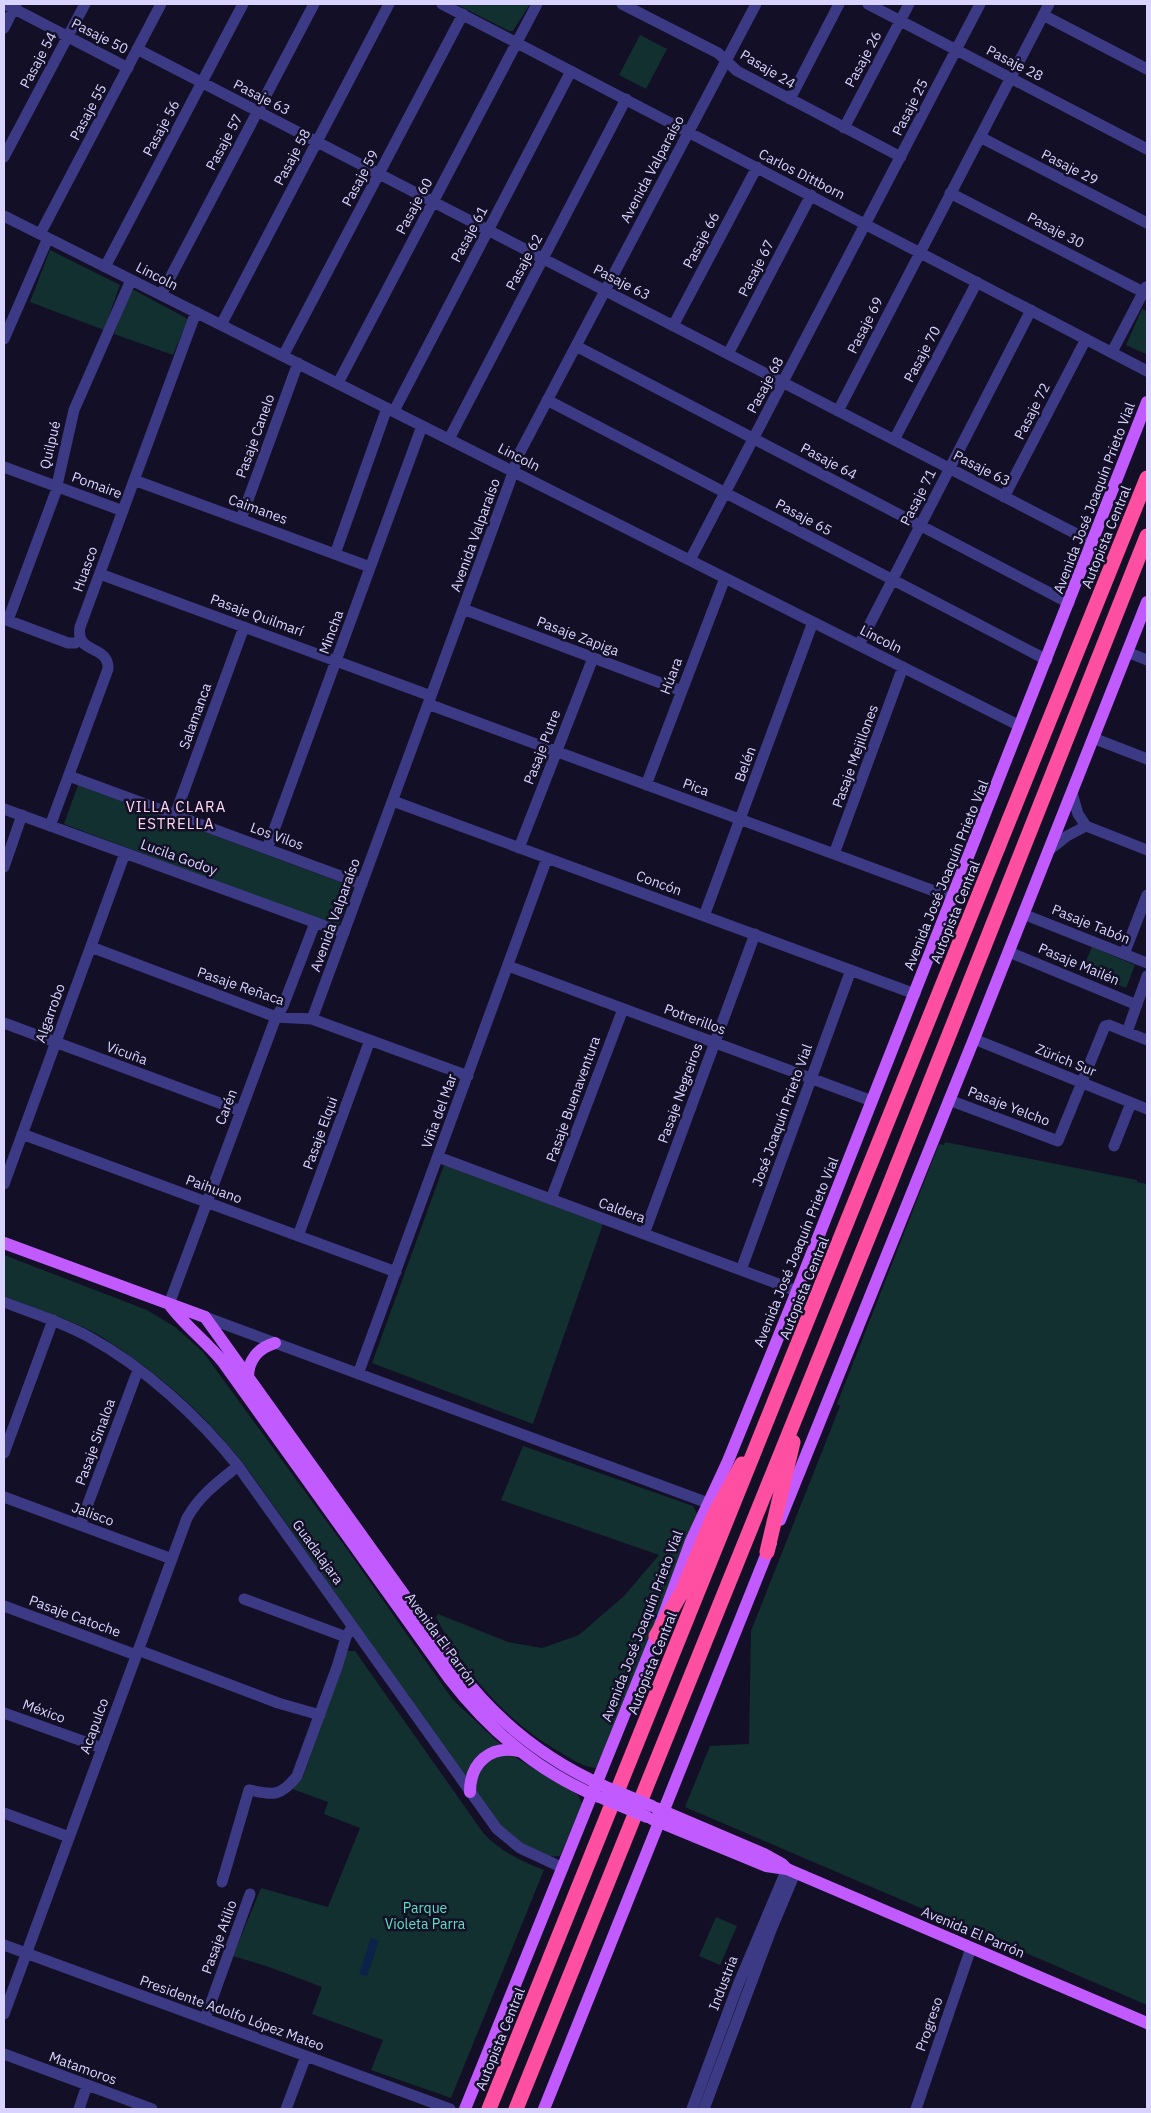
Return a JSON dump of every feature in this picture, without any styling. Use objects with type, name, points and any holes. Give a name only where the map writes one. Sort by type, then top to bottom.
[{"type":"highway","name":"Autopista Central","points":[[490,2109],[1147,478]]},
{"type":"highway","points":[[516,2109],[998,914],[1147,536]]},
{"type":"highway","points":[[767,1552],[804,1393]]},
{"type":"highway","points":[[656,1636],[682,1592],[714,1515],[734,1477],[764,1429]]},
{"type":"main road","name":"Avenida José Joaquín Prieto Vial","points":[[465,2109],[563,1868],[599,1791],[691,1541],[728,1461],[915,994],[1147,402]]},
{"type":"main road","points":[[544,2109],[655,1814],[767,1552],[1009,952],[1147,602]]},
{"type":"main road","points":[[4,1243],[205,1317]]},
{"type":"main road","name":"Avenida El Parrón","points":[[169,1304],[178,1316],[204,1340],[223,1362],[463,1695],[490,1726],[519,1751],[544,1768],[655,1814],[766,1866],[791,1871],[1147,2023]]},
{"type":"main road","name":"Avenida El Parrón","points":[[205,1317],[482,1701],[532,1745],[599,1791]]},
{"type":"main road","points":[[248,1378],[250,1366],[256,1354],[264,1347],[275,1343]]},
{"type":"main road","points":[[470,1792],[473,1772],[478,1762],[485,1755],[502,1750],[519,1751]]},
{"type":"street","name":"Pasaje 54","points":[[4,157],[85,4]]},
{"type":"street","name":"Pasaje 55","points":[[4,340],[44,236],[161,4]]},
{"type":"street","name":"Pasaje 56","points":[[105,267],[243,4]]},
{"type":"street","name":"Pasaje 57","points":[[161,295],[314,4]]},
{"type":"street","name":"Pasaje 58","points":[[221,325],[389,4]]},
{"type":"street","name":"Carlos Dittborn","points":[[442,4],[1147,370]]},
{"type":"street","name":"Pasaje 60","points":[[338,383],[537,4]]},
{"type":"street","name":"Pasaje 24","points":[[622,4],[718,53],[737,71],[900,157]]},
{"type":"street","name":"Avenida Valparaíso","points":[[312,1019],[519,454],[755,4]]},
{"type":"street","points":[[790,99],[839,4]]},
{"type":"street","name":"Pasaje 28","points":[[868,4],[1147,149]]},
{"type":"street","name":"Pasaje 26","points":[[844,128],[909,4]]},
{"type":"street","name":"Pasaje 25","points":[[866,224],[980,4]]},
{"type":"street","points":[[920,252],[1049,4]]},
{"type":"street","name":"Pasaje 50","points":[[12,5],[128,68]]},
{"type":"street","points":[[4,28],[12,5]]},
{"type":"street","name":"Pasaje 59","points":[[284,356],[463,14]]},
{"type":"street","points":[[1043,15],[1147,69]]},
{"type":"street","name":"Pasaje 63","points":[[138,49],[1092,542]]},
{"type":"street","name":"Pasaje 61","points":[[335,554],[390,410],[488,230],[571,71]]},
{"type":"street","name":"Pasaje 62","points":[[449,439],[626,100]]},
{"type":"street","name":"Pasaje 29","points":[[980,137],[1147,223]]},
{"type":"street","name":"Pasaje 66","points":[[673,326],[756,167]]},
{"type":"street","name":"Pasaje 30","points":[[950,193],[1146,291]]},
{"type":"street","name":"Pasaje 67","points":[[728,354],[810,195]]},
{"type":"street","name":"Lincoln","points":[[4,216],[1020,726]]},
{"type":"street","name":"Pasaje 68","points":[[690,560],[866,224]]},
{"type":"street","name":"Pasaje 69","points":[[838,411],[920,252]]},
{"type":"street","name":"Quilpué","points":[[6,620],[56,487],[74,410],[131,280]]},
{"type":"street","name":"Pasaje 70","points":[[894,440],[977,282]]},
{"type":"street","points":[[1112,352],[1146,291]]},
{"type":"street","name":"Pasaje 71","points":[[859,645],[1031,310]]},
{"type":"street","name":"Huasco","points":[[81,640],[79,636],[80,627],[196,312]]},
{"type":"street","name":"Pasaje 72","points":[[1004,497],[1086,338]]},
{"type":"street","name":"Pasaje 64","points":[[576,346],[1069,603]]},
{"type":"street","name":"Pasaje Canelo","points":[[241,519],[298,363]]},
{"type":"street","name":"Pasaje 65","points":[[547,400],[1047,660]]},
{"type":"street","name":"Mincha","points":[[267,849],[422,426]]},
{"type":"street","name":"Pomaire","points":[[4,467],[123,511]]},
{"type":"street","name":"Caimanes","points":[[134,480],[370,567]]},
{"type":"street","name":"Pasaje Quilmarí","points":[[100,574],[336,661],[430,700]]},
{"type":"street","name":"Húara","points":[[646,785],[724,578]]},
{"type":"street","name":"Pasaje Zapiga","points":[[463,609],[682,691]]},
{"type":"street","points":[[6,620],[71,644],[81,640],[89,647],[103,654],[108,666],[107,674],[50,826]]},
{"type":"street","name":"Belén","points":[[704,916],[813,622]]},
{"type":"street","name":"Salamanca","points":[[175,815],[244,627]]},
{"type":"street","points":[[1127,652],[1147,660]]},
{"type":"street","name":"Pasaje Putre","points":[[519,848],[593,658]]},
{"type":"street","name":"Pasaje Mejillones","points":[[834,854],[903,668]]},
{"type":"street","name":"Pica","points":[[430,700],[556,752],[952,898]]},
{"type":"street","points":[[1094,738],[1147,759]]},
{"type":"street","name":"Los Vilos","points":[[69,776],[362,884]]},
{"type":"street","points":[[1072,793],[1078,814],[1086,826],[1147,850]]},
{"type":"street","name":"Concón","points":[[393,801],[915,994]]},
{"type":"street","name":"Lucila Godoy","points":[[4,809],[344,933]]},
{"type":"street","points":[[4,867],[22,815]]},
{"type":"street","points":[[1048,851],[1067,836],[1086,826]]},
{"type":"street","name":"Algarrobo","points":[[4,1184],[125,853]]},
{"type":"street","name":"Viña del Mar","points":[[358,1374],[547,858]]},
{"type":"street","points":[[1124,954],[1147,895]]},
{"type":"street","name":"Pasaje Tabón","points":[[1023,914],[1147,963]]},
{"type":"street","name":"Carén","points":[[169,1304],[276,1017],[283,1006],[315,923]]},
{"type":"street","name":"Pasaje Negreiros","points":[[644,1234],[754,934]]},
{"type":"street","name":"Pasaje Reñaca","points":[[91,947],[276,1017],[312,1019],[468,1076]]},
{"type":"street","name":"Pasaje Mailén","points":[[1009,952],[1137,1005]]},
{"type":"street","name":"Potrerillos","points":[[508,966],[872,1101]]},
{"type":"street","name":"José Joaquín Prieto Vial","points":[[741,1270],[851,970]]},
{"type":"street","points":[[1127,1032],[1147,976]]},
{"type":"street","name":"Pasaje Buenaventura","points":[[551,1199],[623,1008]]},
{"type":"street","name":"Vicuña","points":[[4,1024],[241,1111]]},
{"type":"street","points":[[1082,1082],[1105,1026],[1109,1025],[1147,1040]]},
{"type":"street","name":"Zürich Sur","points":[[974,1039],[1147,1109]]},
{"type":"street","name":"Pasaje Elqui","points":[[298,1236],[370,1040]]},
{"type":"street","name":"Pasaje Yelcho","points":[[949,1100],[1058,1140],[1082,1082]]},
{"type":"street","points":[[1114,1146],[1131,1102]]},
{"type":"street","name":"Paihuano","points":[[22,1134],[396,1272]]},
{"type":"street","name":"Caldera","points":[[438,1157],[796,1291]]},
{"type":"street","name":"Guadalajara","points":[[4,1302],[53,1320],[88,1336],[138,1370],[209,1432],[238,1466],[497,1829],[512,1843],[563,1868]]},
{"type":"street","points":[[205,1317],[708,1503]]},
{"type":"street","points":[[4,1454],[53,1320]]},
{"type":"street","name":"Pasaje Sinaloa","points":[[80,1525],[138,1370]]},
{"type":"street","name":"Acapulco","points":[[4,2014],[187,1518],[197,1502],[209,1489],[238,1466]]},
{"type":"street","name":"Jalisco","points":[[4,1497],[172,1559]]},
{"type":"street","points":[[244,1599],[346,1637]]},
{"type":"street","name":"Pasaje Catoche","points":[[4,1606],[278,1703],[320,1715]]},
{"type":"street","points":[[222,1882],[249,1790],[277,1794],[287,1789],[297,1776],[338,1667],[346,1637],[352,1626]]},
{"type":"street","name":"México","points":[[4,1713],[102,1748]]},
{"type":"street","points":[[4,1813],[69,1837]]},
{"type":"street","name":"Industria","points":[[692,2109],[738,1985],[791,1871]]},
{"type":"street","name":"Industria","points":[[704,2109],[791,1871]]},
{"type":"street","name":"Pasaje Atilio","points":[[205,2019],[250,1894]]},
{"type":"street","name":"Presidente Adolfo López Mateo","points":[[4,1945],[450,2109]]},
{"type":"street","name":"Progreso","points":[[916,2109],[971,1948]]},
{"type":"street","name":"Matamoros","points":[[4,2054],[152,2109]]},
{"type":"street","points":[[286,2109],[306,2056]]},
{"type":"street","points":[[79,2109],[88,2085]]},
{"type":"green space","points":[[456,4],[530,4],[513,31],[509,31]]},
{"type":"green space","points":[[640,35],[667,49],[646,89],[619,75]]},
{"type":"green space","points":[[50,250],[120,285],[104,330],[30,302]]},
{"type":"green space","points":[[132,289],[188,319],[173,355],[114,334]]},
{"type":"green space","points":[[1142,309],[1147,311],[1146,354],[1126,345]]},
{"type":"green space","points":[[78,785],[353,887],[338,927],[64,824]]},
{"type":"green space","points":[[1092,947],[1135,965],[1126,988],[1082,970]]},
{"type":"green space","points":[[945,1142],[1137,1180],[1137,1182],[1147,1184],[1147,2005],[685,1807],[710,1746],[749,1744],[751,1631],[840,1406],[837,1404],[939,1144],[944,1145]]},
{"type":"green space","points":[[444,1165],[603,1224],[533,1424],[372,1363]]},
{"type":"green space","points":[[4,1255],[147,1310],[175,1327],[203,1352],[349,1552],[453,1700],[513,1756],[578,1795],[582,1804],[560,1856],[544,1855],[528,1847],[500,1826],[247,1468],[221,1436],[192,1406],[161,1379],[107,1340],[73,1323],[4,1296]]},
{"type":"green space","points":[[523,1446],[693,1506],[698,1515],[598,1768],[583,1765],[540,1740],[521,1726],[488,1694],[473,1676],[459,1657],[436,1617],[438,1614],[508,1642],[542,1648],[579,1635],[624,1596],[659,1555],[501,1500]]},
{"type":"green space","name":"Parque Violeta Parra","points":[[347,1651],[355,1651],[484,1834],[512,1855],[544,1870],[451,2098],[371,2070],[383,2040],[312,2014],[322,1987],[233,1956],[261,1888],[328,1907],[360,1828],[324,1814],[328,1802],[292,1789],[303,1777]]},
{"type":"green space","points":[[716,1917],[737,1926],[720,1965],[699,1956]]},
{"type":"water","points":[[371,1938],[379,1941],[367,1976],[359,1974]]},
{"type":"district","name":"VILLA CLARA ESTRELLA","points":[[176,814]]}]
